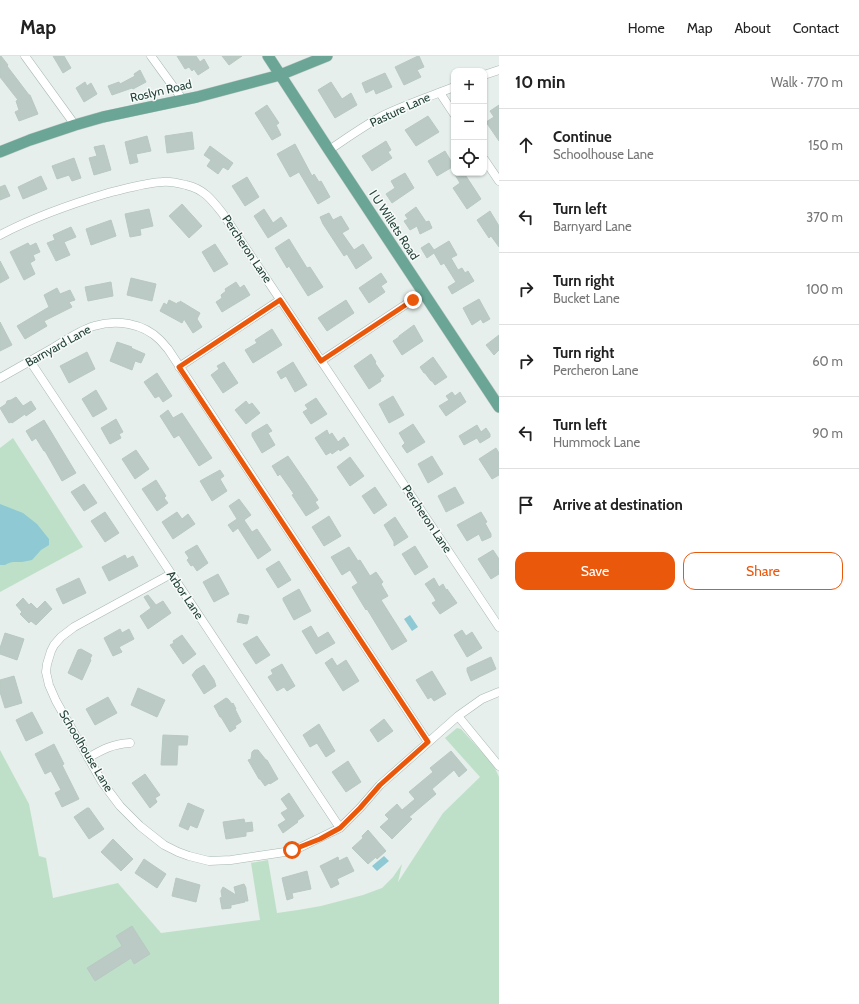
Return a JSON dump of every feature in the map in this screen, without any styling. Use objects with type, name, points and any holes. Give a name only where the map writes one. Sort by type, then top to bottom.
[{"type":"main road","name":"I U Willets Road","points":[[268,56],[499,407]]},
{"type":"main road","name":"Roslyn Road","points":[[0,152],[75,125],[103,117],[183,100],[280,75],[327,56]]},
{"type":"street","points":[[26,56],[75,125]]},
{"type":"street","points":[[151,56],[183,100]]},
{"type":"street","points":[[487,75],[499,70]]},
{"type":"street","name":"Pasture Lane","points":[[329,150],[384,116],[451,88]]},
{"type":"street","points":[[440,93],[451,110]]},
{"type":"street","points":[[487,164],[499,182]]},
{"type":"street","name":"Percheron Lane","points":[[0,235],[52,211],[126,188],[170,182],[186,185],[199,190],[210,197],[223,214],[499,627]]},
{"type":"street","points":[[321,361],[423,293]]},
{"type":"street","points":[[179,367],[280,300]]},
{"type":"street","name":"Barnyard Lane","points":[[0,378],[93,326],[106,323],[125,323],[139,327],[160,340],[168,349],[428,742]]},
{"type":"street","name":"Arbor Lane","points":[[30,361],[340,828]]},
{"type":"street","name":"Schoolhouse Lane","points":[[171,574],[74,627],[61,637],[51,651],[46,672],[49,685],[56,701],[102,782],[120,806],[140,826],[164,845],[189,856],[220,861],[244,859],[271,854],[299,848],[340,828],[380,785],[458,716],[482,699],[499,692]]},
{"type":"street","points":[[458,716],[499,766]]},
{"type":"street","points":[[88,758],[110,746],[130,743]]},
{"type":"green space","points":[[13,438],[83,547],[0,592],[0,448]]},
{"type":"green space","points":[[457,728],[461,729],[493,764],[499,777],[499,1004],[0,1004],[0,750],[29,804],[39,856],[46,858],[53,898],[118,883],[161,933],[260,920],[251,863],[268,860],[277,913],[321,906],[363,895],[382,888],[393,877],[402,864],[398,882],[443,813],[480,777],[445,738]]},
{"type":"water","points":[[0,504],[23,513],[37,524],[49,539],[49,545],[41,550],[32,560],[11,562],[5,565],[0,565]]},
{"type":"water","points":[[410,615],[418,627],[412,631],[404,619]]},
{"type":"water","points":[[384,856],[389,861],[377,871],[372,866]]},
{"type":"building","points":[[0,56],[30,95],[38,114],[19,121],[15,112],[19,110],[16,101],[18,100],[0,77]]},
{"type":"building","points":[[53,56],[64,56],[71,68],[63,73]]},
{"type":"building","points":[[177,56],[196,56],[200,62],[204,59],[209,68],[198,75],[194,69],[192,71],[189,67],[185,69]]},
{"type":"building","points":[[222,56],[242,56],[229,65]]},
{"type":"building","points":[[418,56],[424,67],[417,70],[421,77],[404,85],[395,67]]},
{"type":"building","points":[[140,70],[146,82],[133,89],[132,88],[112,95],[108,86],[119,82],[120,84],[135,76],[134,74]]},
{"type":"building","points":[[385,73],[392,87],[376,94],[374,89],[366,93],[362,83]]},
{"type":"building","points":[[85,82],[87,86],[91,83],[97,94],[84,102],[76,88]]},
{"type":"building","points":[[331,82],[342,99],[351,93],[357,105],[335,118],[318,90]]},
{"type":"building","points":[[267,105],[279,123],[276,125],[281,135],[272,140],[255,113]]},
{"type":"building","points":[[499,105],[499,141],[487,123],[487,121],[494,117],[490,111]]},
{"type":"building","points":[[428,116],[439,132],[416,146],[405,130]]},
{"type":"building","points":[[192,132],[194,149],[167,153],[165,136]]},
{"type":"building","points":[[147,136],[151,151],[136,154],[138,162],[130,164],[125,142]]},
{"type":"building","points":[[386,141],[391,150],[388,152],[392,158],[372,171],[362,156]]},
{"type":"building","points":[[295,144],[312,176],[314,174],[319,182],[321,181],[330,197],[318,204],[299,172],[290,177],[277,154]]},
{"type":"building","points":[[104,145],[111,170],[94,175],[89,158],[97,156],[94,147]]},
{"type":"building","points":[[210,146],[233,163],[228,170],[223,167],[218,174],[207,166],[211,160],[204,155]]},
{"type":"building","points":[[445,151],[451,161],[451,168],[437,176],[428,161]]},
{"type":"building","points":[[74,158],[81,178],[72,181],[69,175],[57,179],[52,166]]},
{"type":"building","points":[[405,173],[414,188],[392,203],[386,194],[395,188],[391,181]]},
{"type":"building","points":[[41,176],[47,189],[23,199],[18,187]]},
{"type":"building","points":[[456,176],[466,176],[481,199],[467,209],[453,188],[460,183]]},
{"type":"building","points":[[247,177],[259,197],[245,206],[232,186]]},
{"type":"building","points":[[5,185],[10,196],[0,200],[0,187]]},
{"type":"building","points":[[182,204],[202,226],[189,238],[169,216]]},
{"type":"building","points":[[416,207],[426,222],[429,221],[432,228],[420,234],[417,226],[410,230],[404,221],[408,219],[405,215]]},
{"type":"building","points":[[149,209],[153,226],[140,229],[141,235],[130,237],[125,214]]},
{"type":"building","points":[[264,209],[273,223],[281,217],[287,226],[268,238],[254,216]]},
{"type":"building","points":[[490,211],[499,226],[499,247],[491,236],[489,238],[477,220]]},
{"type":"building","points":[[329,213],[333,220],[341,216],[349,229],[342,233],[354,250],[363,244],[372,258],[356,269],[347,254],[344,256],[323,224],[320,217]]},
{"type":"building","points":[[111,220],[116,236],[91,245],[86,229]]},
{"type":"building","points":[[71,227],[76,237],[64,242],[70,255],[56,261],[47,243],[55,240],[53,235]]},
{"type":"building","points":[[289,239],[307,268],[310,267],[323,287],[308,296],[289,266],[287,268],[275,248]]},
{"type":"building","points":[[449,241],[457,255],[451,258],[458,270],[462,268],[465,273],[468,271],[474,281],[452,294],[448,287],[456,282],[444,263],[441,265],[434,253],[427,258],[421,248],[429,243],[434,250]]},
{"type":"building","points":[[28,243],[30,246],[36,243],[40,252],[33,255],[35,260],[30,263],[35,274],[24,280],[10,252]]},
{"type":"building","points":[[215,244],[228,264],[214,272],[202,252]]},
{"type":"building","points":[[0,261],[9,278],[0,283]]},
{"type":"building","points":[[381,273],[387,282],[381,286],[385,292],[369,303],[359,288]]},
{"type":"building","points":[[131,278],[156,284],[152,301],[127,295]]},
{"type":"building","points":[[111,282],[113,296],[88,301],[85,287]]},
{"type":"building","points":[[236,282],[240,288],[244,285],[250,295],[222,312],[216,302],[222,298],[221,295],[226,291],[225,289]]},
{"type":"building","points":[[57,288],[60,294],[70,290],[75,300],[69,302],[72,307],[44,321],[47,326],[25,339],[17,326],[49,307],[44,295]]},
{"type":"building","points":[[479,299],[490,319],[483,323],[481,319],[472,325],[463,308]]},
{"type":"building","points":[[169,300],[177,304],[178,302],[180,303],[180,301],[200,313],[197,319],[202,327],[193,333],[184,319],[182,323],[160,311],[164,303],[167,305]]},
{"type":"building","points":[[346,300],[354,313],[327,331],[318,318]]},
{"type":"building","points":[[0,322],[12,345],[0,351]]},
{"type":"building","points":[[414,325],[423,341],[402,355],[393,341]]},
{"type":"building","points":[[272,329],[282,345],[253,363],[245,350],[257,343],[255,340]]},
{"type":"building","points":[[499,335],[499,350],[494,355],[486,345]]},
{"type":"building","points":[[117,342],[132,347],[131,348],[145,354],[141,363],[135,361],[132,370],[110,361]]},
{"type":"building","points":[[87,352],[95,369],[69,383],[60,366]]},
{"type":"building","points":[[371,354],[384,376],[380,379],[381,381],[369,389],[354,366]]},
{"type":"building","points":[[433,357],[447,377],[435,385],[420,367]]},
{"type":"building","points":[[224,362],[238,383],[223,393],[211,375],[219,369],[217,366]]},
{"type":"building","points":[[293,362],[307,385],[295,392],[286,376],[281,379],[277,372]]},
{"type":"building","points":[[157,373],[172,396],[163,402],[159,396],[155,398],[144,382]]},
{"type":"building","points":[[96,390],[107,409],[93,417],[82,399]]},
{"type":"building","points":[[452,392],[455,396],[460,392],[466,402],[446,416],[439,406],[449,400],[446,396]]},
{"type":"building","points":[[393,396],[404,415],[389,423],[379,404]]},
{"type":"building","points":[[16,397],[23,406],[31,401],[36,409],[26,416],[25,414],[12,423],[9,423],[0,408],[6,404],[7,401]]},
{"type":"building","points":[[316,398],[327,414],[311,424],[303,412],[308,409],[305,405]]},
{"type":"building","points":[[246,401],[249,405],[252,403],[260,413],[246,424],[235,410]]},
{"type":"building","points":[[168,410],[173,418],[182,413],[212,458],[199,466],[179,435],[174,438],[160,416]]},
{"type":"building","points":[[116,419],[123,432],[119,434],[121,438],[110,444],[101,428]]},
{"type":"building","points":[[44,420],[76,473],[62,481],[36,438],[32,441],[26,431]]},
{"type":"building","points":[[267,424],[272,431],[268,433],[275,445],[262,453],[252,436],[252,433]]},
{"type":"building","points":[[413,424],[425,442],[407,453],[402,446],[405,443],[399,433]]},
{"type":"building","points":[[477,425],[481,432],[486,428],[490,434],[490,437],[480,443],[477,438],[464,445],[459,436]]},
{"type":"building","points":[[327,430],[329,435],[332,433],[338,442],[344,437],[349,445],[340,451],[339,449],[332,454],[331,452],[326,455],[315,438]]},
{"type":"building","points":[[496,448],[499,453],[499,475],[492,479],[479,459]]},
{"type":"building","points":[[136,450],[149,469],[135,479],[122,459]]},
{"type":"building","points":[[288,456],[318,500],[315,502],[319,508],[306,516],[292,495],[294,494],[280,474],[278,476],[272,466]]},
{"type":"building","points":[[432,456],[443,474],[428,483],[418,464]]},
{"type":"building","points":[[350,457],[364,476],[350,486],[337,467]]},
{"type":"building","points":[[220,470],[224,476],[220,479],[227,491],[212,501],[200,481]]},
{"type":"building","points":[[156,480],[166,496],[164,498],[168,503],[157,511],[142,489]]},
{"type":"building","points":[[84,484],[97,503],[84,511],[71,492]]},
{"type":"building","points":[[375,487],[387,505],[374,514],[362,496]]},
{"type":"building","points":[[455,487],[464,503],[446,512],[438,496]]},
{"type":"building","points":[[239,499],[251,515],[244,520],[252,532],[257,529],[271,550],[258,559],[238,528],[233,532],[228,525],[237,519],[229,506]]},
{"type":"building","points":[[105,512],[119,533],[105,542],[91,521]]},
{"type":"building","points":[[177,512],[182,519],[188,514],[195,524],[173,539],[162,522]]},
{"type":"building","points":[[481,512],[487,522],[485,523],[491,537],[482,541],[479,534],[467,541],[457,525]]},
{"type":"building","points":[[329,516],[341,536],[324,546],[312,527]]},
{"type":"building","points":[[395,517],[408,537],[394,546],[394,542],[384,525]]},
{"type":"building","points":[[197,545],[208,563],[197,571],[187,560],[189,558],[185,552]]},
{"type":"building","points":[[415,546],[428,567],[415,575],[402,554]]},
{"type":"building","points":[[349,547],[358,561],[360,560],[370,576],[376,572],[383,582],[381,584],[388,596],[381,600],[407,641],[392,650],[352,587],[358,583],[350,570],[342,575],[331,557]]},
{"type":"building","points":[[493,550],[499,559],[499,574],[491,579],[478,559]]},
{"type":"building","points":[[125,555],[127,559],[133,556],[138,566],[109,581],[102,567]]},
{"type":"building","points":[[279,561],[291,580],[278,588],[266,569]]},
{"type":"building","points":[[218,574],[229,594],[214,602],[203,582]]},
{"type":"building","points":[[79,578],[86,593],[63,604],[56,589]]},
{"type":"building","points":[[434,578],[439,587],[443,584],[457,603],[440,614],[432,603],[436,601],[434,597],[425,584]]},
{"type":"building","points":[[299,589],[311,611],[294,620],[283,598]]},
{"type":"building","points":[[148,595],[156,605],[163,601],[171,613],[148,629],[140,616],[151,608],[144,597]]},
{"type":"building","points":[[23,598],[29,605],[31,603],[37,609],[45,601],[52,609],[36,625],[31,621],[29,623],[20,614],[22,612],[16,605]]},
{"type":"building","points":[[239,614],[249,616],[247,624],[237,622]]},
{"type":"building","points":[[311,626],[318,638],[328,632],[335,643],[316,654],[302,631]]},
{"type":"building","points":[[120,629],[122,633],[129,629],[134,639],[119,647],[122,652],[113,656],[104,638]]},
{"type":"building","points":[[462,630],[466,636],[472,632],[482,648],[467,657],[454,635]]},
{"type":"building","points":[[5,633],[24,639],[17,660],[0,654],[0,648]]},
{"type":"building","points":[[182,635],[196,654],[183,664],[170,645]]},
{"type":"building","points":[[257,636],[270,655],[256,664],[243,644]]},
{"type":"building","points":[[81,649],[92,655],[82,680],[68,673],[78,650]]},
{"type":"building","points":[[491,657],[496,669],[471,681],[467,668]]},
{"type":"building","points":[[332,658],[337,666],[346,660],[359,681],[343,691],[325,663]]},
{"type":"building","points":[[282,664],[295,686],[287,691],[284,687],[277,691],[268,677],[273,674],[271,670]]},
{"type":"building","points":[[204,665],[214,680],[216,686],[204,694],[192,675],[196,670]]},
{"type":"building","points":[[432,671],[446,694],[434,701],[431,697],[428,699],[416,680]]},
{"type":"building","points":[[14,676],[22,703],[5,708],[0,692],[0,680]]},
{"type":"building","points":[[138,688],[165,700],[157,717],[131,705]]},
{"type":"building","points":[[108,697],[117,713],[95,725],[86,709]]},
{"type":"building","points":[[226,698],[232,704],[233,703],[241,721],[235,726],[236,728],[230,732],[214,706]]},
{"type":"building","points":[[32,712],[43,733],[26,741],[16,720]]},
{"type":"building","points":[[384,719],[393,731],[378,742],[370,730]]},
{"type":"building","points":[[319,724],[335,751],[326,757],[317,743],[310,747],[303,735]]},
{"type":"building","points":[[163,735],[188,736],[187,745],[178,745],[177,765],[161,765]]},
{"type":"building","points":[[54,744],[64,764],[62,765],[79,799],[62,807],[55,793],[61,790],[51,771],[45,774],[35,754]]},
{"type":"building","points":[[254,750],[258,750],[267,760],[278,779],[265,786],[248,760],[251,759],[252,752]]},
{"type":"building","points":[[451,751],[467,770],[459,777],[454,770],[432,789],[436,794],[409,817],[412,819],[392,839],[380,827],[389,819],[385,815],[397,804],[402,810],[415,799],[409,792],[433,772],[430,768]]},
{"type":"building","points":[[348,761],[361,782],[346,792],[332,772]]},
{"type":"building","points":[[145,774],[160,795],[155,798],[157,802],[150,808],[132,783]]},
{"type":"building","points":[[289,793],[304,816],[283,833],[278,825],[286,820],[281,813],[288,809],[281,799]]},
{"type":"building","points":[[188,803],[204,810],[197,828],[190,825],[188,830],[179,826]]},
{"type":"building","points":[[89,808],[104,829],[89,839],[74,817]]},
{"type":"building","points":[[244,819],[245,823],[252,822],[253,831],[246,832],[246,836],[226,839],[223,822]]},
{"type":"building","points":[[368,830],[386,851],[377,859],[376,857],[368,864],[352,848],[363,838],[362,836]]},
{"type":"building","points":[[113,839],[133,859],[121,871],[101,852]]},
{"type":"building","points":[[338,857],[339,861],[347,857],[354,871],[337,879],[339,884],[331,888],[320,866]]},
{"type":"building","points":[[144,859],[166,874],[157,888],[135,873]]},
{"type":"building","points":[[307,871],[311,889],[292,893],[293,898],[287,900],[282,878]]},
{"type":"building","points":[[176,878],[200,885],[196,902],[172,896]]},
{"type":"building","points":[[244,884],[248,901],[231,905],[231,908],[222,909],[220,898],[222,897],[221,891],[223,887],[236,895],[234,887]]},
{"type":"building","points":[[132,926],[150,954],[134,964],[131,958],[95,981],[87,968],[122,946],[116,936]]},
{"type":"route","points":[[292,850],[320,839],[340,828],[380,785],[428,742],[179,367],[280,300],[321,361],[413,300]]}]
